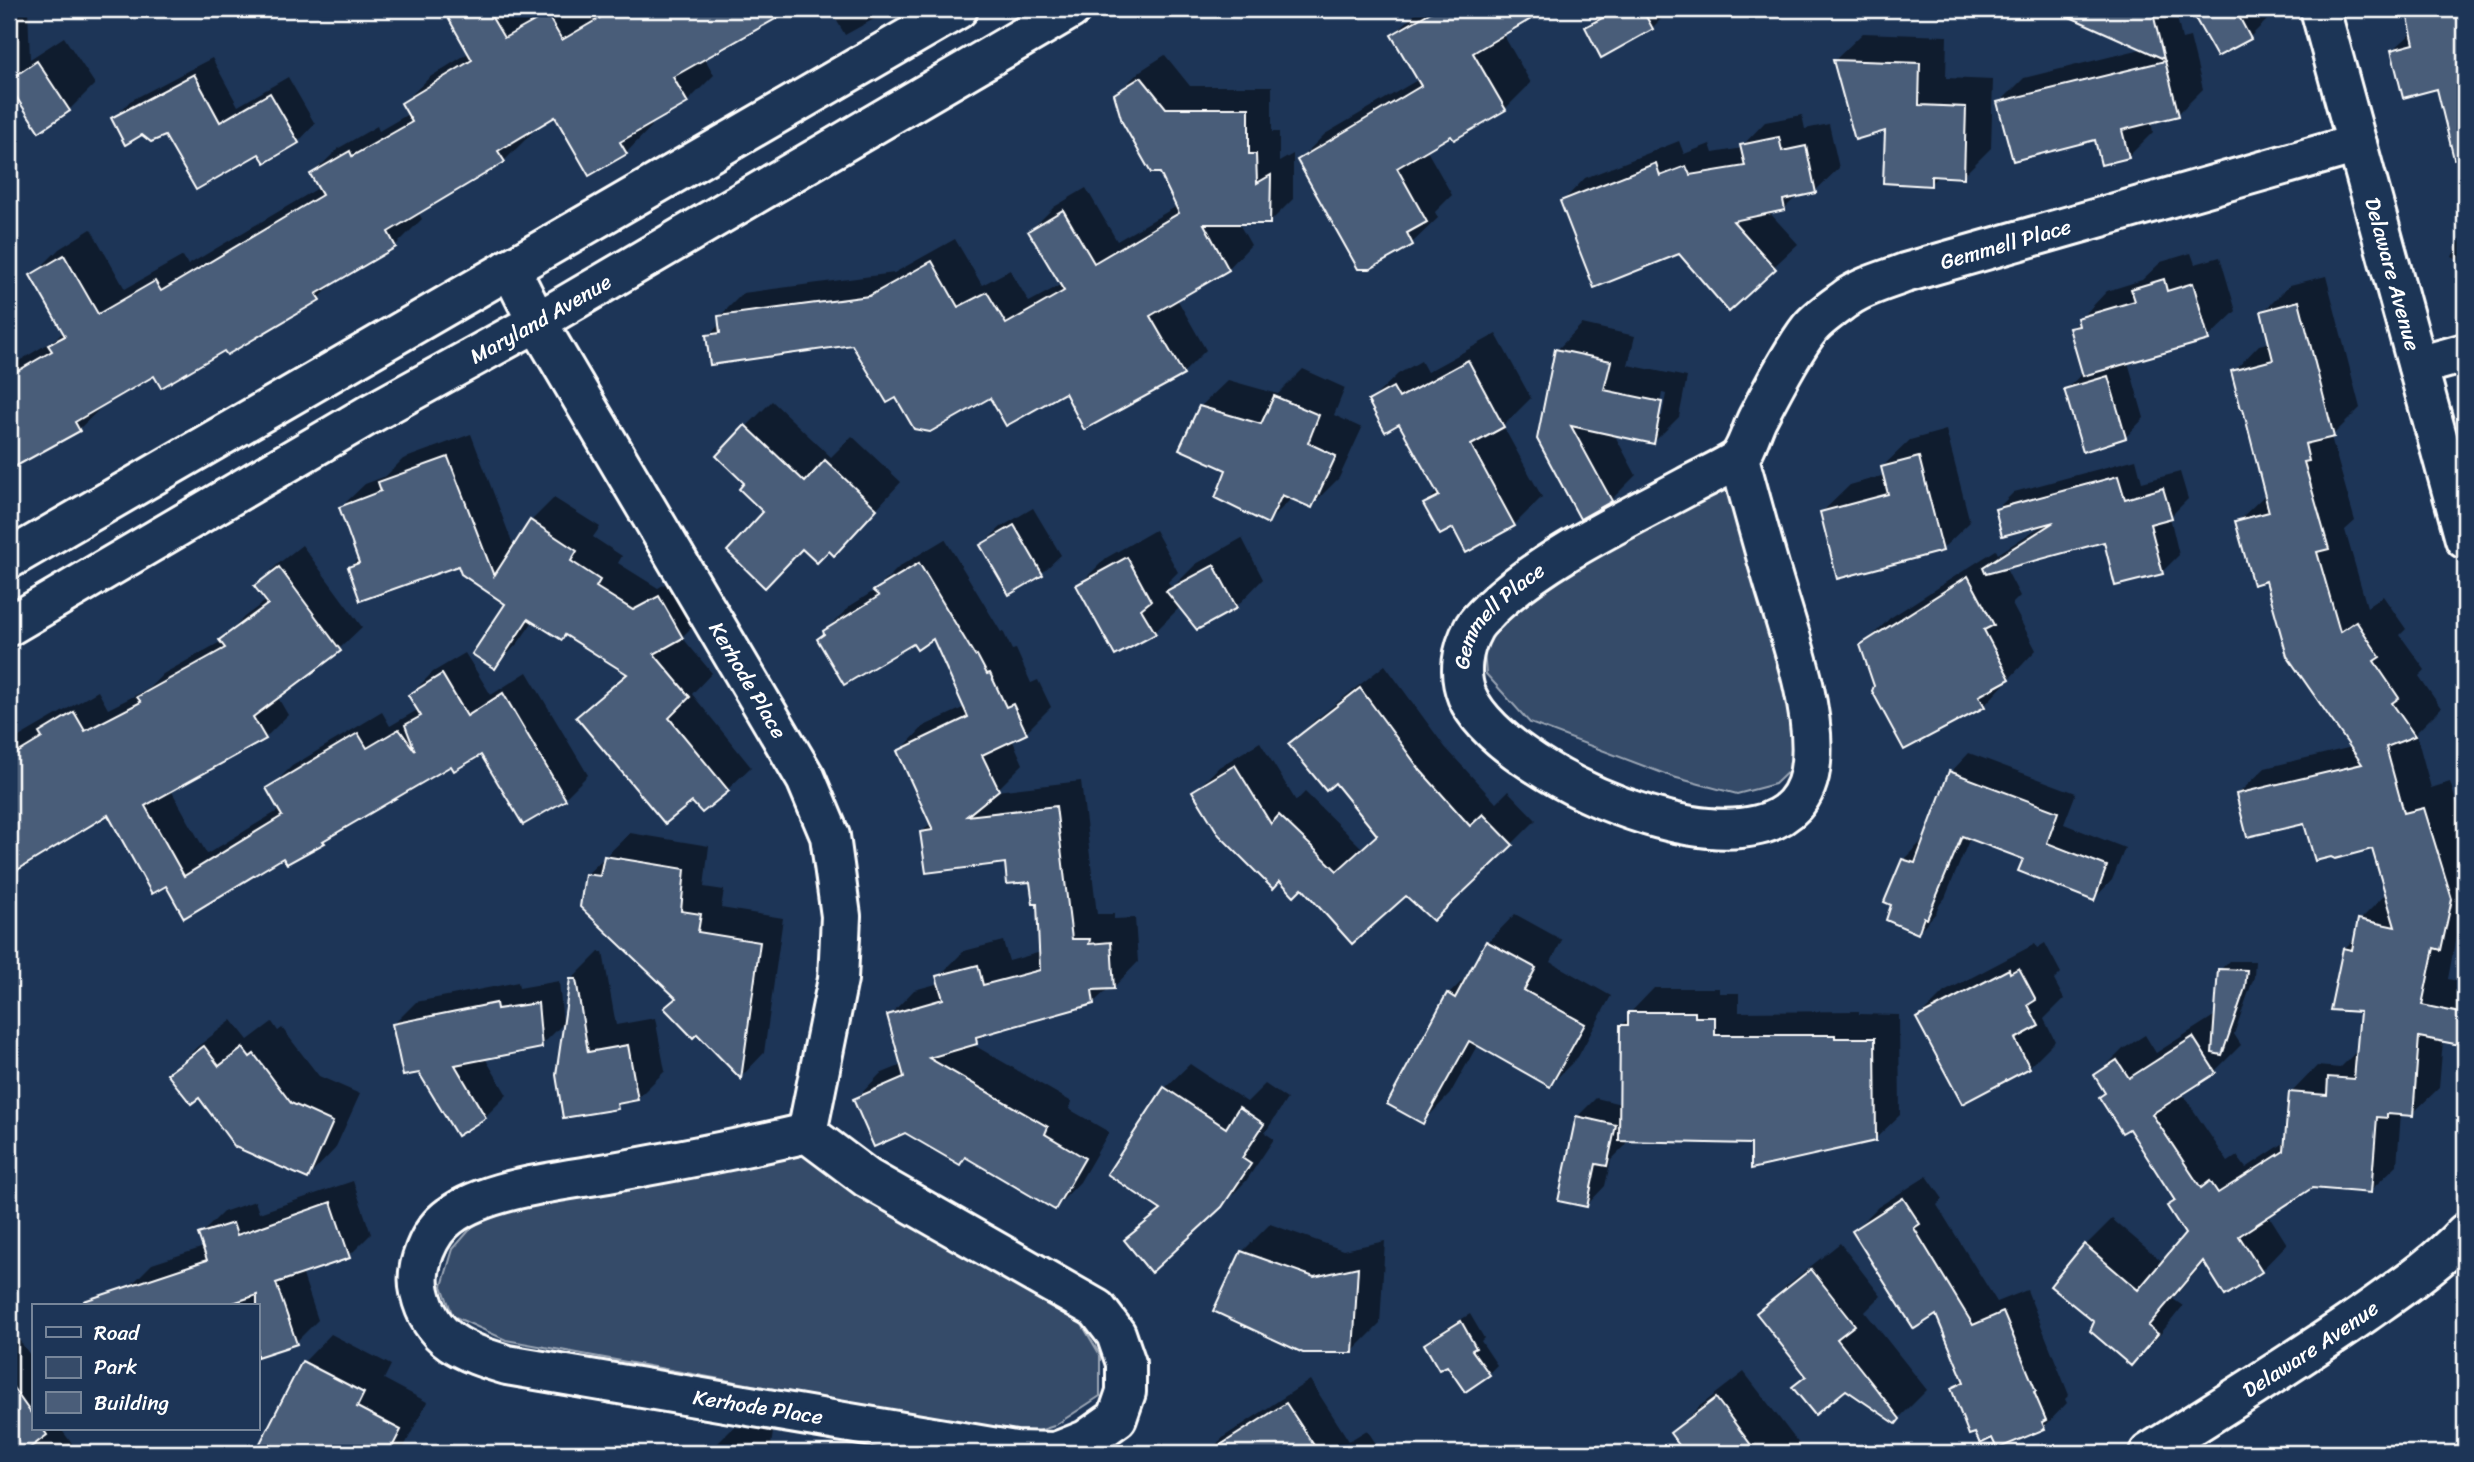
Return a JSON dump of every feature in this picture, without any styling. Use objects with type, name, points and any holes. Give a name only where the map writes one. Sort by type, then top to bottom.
[{"type":"street","points":[[9,559],[958,9]]},
{"type":"street","name":"Maryland Avenue","points":[[9,626],[370,414],[537,322],[1071,9]]},
{"type":"street","name":"Delaware Avenue","points":[[2320,9],[2465,539]]},
{"type":"street","name":"Gemmell Place","points":[[1739,458],[1794,652],[1811,726],[1811,764],[1805,793],[1791,810],[1771,823],[1707,828],[1645,816],[1572,785],[1507,746],[1483,722],[1466,695],[1461,669],[1465,648],[1474,625],[1511,590],[1635,514],[1739,458],[1778,380],[1811,327],[1850,295],[1905,273],[2357,144]]},
{"type":"street","name":"Kerhode Place","points":[[510,268],[537,322],[806,779],[830,836],[841,916],[838,979],[807,1133]]},
{"type":"street","points":[[2418,366],[2465,353]]},
{"type":"street","name":"Kerhode Place","points":[[807,1133],[867,1178],[1097,1309],[1116,1334],[1126,1363],[1126,1392],[1117,1418],[1086,1440],[1056,1452],[1015,1451],[507,1365],[474,1355],[449,1343],[430,1322],[419,1289],[423,1253],[433,1233],[450,1215],[481,1200],[525,1188],[744,1148],[807,1133]]},
{"type":"street","name":"Delaware Avenue","points":[[2149,1453],[2414,1279],[2449,1251],[2465,1233]]},
{"type":"green space","points":[[1728,472],[1801,708],[1797,763],[1775,784],[1737,794],[1673,777],[1530,723],[1486,674],[1481,617]]},
{"type":"green space","points":[[803,1150],[1074,1311],[1100,1355],[1100,1396],[1054,1426],[1026,1435],[506,1340],[453,1316],[442,1286],[453,1249],[486,1211]]},
{"type":"building","points":[[443,9],[487,9],[504,38],[547,14],[562,40],[615,9],[793,9],[673,77],[688,103],[620,142],[627,154],[589,176],[555,117],[498,151],[505,162],[388,232],[396,247],[316,294],[320,300],[227,355],[224,351],[161,388],[154,376],[75,422],[80,431],[9,470],[9,376],[52,351],[48,345],[65,336],[30,275],[64,255],[98,314],[155,281],[161,291],[322,195],[310,174],[350,151],[352,156],[412,122],[401,103],[472,60]]},
{"type":"building","points":[[1436,9],[1548,9],[1473,53],[1506,110],[1454,140],[1451,136],[1397,168],[1427,222],[1407,233],[1413,245],[1370,269],[1358,269],[1297,160],[1421,86],[1391,35]]},
{"type":"building","points":[[1619,9],[1642,9],[1653,29],[1601,58],[1585,27]]},
{"type":"building","points":[[2052,9],[2152,9],[2164,59]]},
{"type":"building","points":[[2190,9],[2235,9],[2251,39],[2217,57]]},
{"type":"building","points":[[2406,9],[2465,9],[2465,158],[2454,159],[2437,89],[2403,98],[2391,50],[2414,44]]},
{"type":"building","points":[[1833,60],[1920,63],[1919,105],[1966,107],[1964,178],[1931,176],[1931,186],[1883,183],[1885,131],[1855,140]]},
{"type":"building","points":[[37,61],[70,111],[39,132],[9,86],[9,80]]},
{"type":"building","points":[[2165,61],[2179,116],[2122,130],[2129,158],[2101,165],[2095,140],[2013,161],[1997,102]]},
{"type":"building","points":[[194,74],[220,122],[270,93],[299,143],[265,163],[259,154],[196,190],[165,136],[151,142],[142,135],[125,145],[111,118]]},
{"type":"building","points":[[1141,77],[1166,108],[1249,108],[1249,154],[1256,154],[1257,183],[1271,175],[1270,224],[1204,224],[1229,270],[1150,316],[1184,375],[1084,430],[1065,393],[1006,426],[990,398],[930,432],[914,429],[896,398],[887,403],[852,345],[710,365],[706,335],[720,333],[718,316],[869,296],[932,261],[958,307],[987,292],[1006,324],[1064,291],[1028,231],[1063,210],[1094,263],[1179,213],[1160,173],[1151,173],[1122,122],[1114,94]]},
{"type":"building","points":[[1779,137],[1782,151],[1806,146],[1816,193],[1783,200],[1785,210],[1733,221],[1776,269],[1729,312],[1679,254],[1594,288],[1560,201],[1656,163],[1660,176],[1686,166],[1690,175],[1745,166],[1740,145]]},
{"type":"building","points":[[2164,279],[2167,291],[2193,283],[2209,340],[2083,376],[2069,328],[2079,326],[2077,318],[2135,301],[2131,289]]},
{"type":"building","points":[[2299,301],[2334,437],[2305,444],[2309,461],[2304,462],[2329,549],[2317,552],[2340,632],[2356,621],[2380,657],[2374,661],[2399,698],[2392,703],[2415,736],[2386,747],[2404,813],[2424,808],[2452,899],[2441,950],[2434,948],[2422,1005],[2465,1014],[2465,1046],[2419,1037],[2413,1116],[2387,1114],[2387,1118],[2377,1117],[2371,1193],[2312,1188],[2239,1236],[2262,1272],[2225,1296],[2203,1261],[2148,1326],[2158,1334],[2131,1366],[2090,1331],[2094,1322],[2050,1286],[2084,1244],[2138,1290],[2185,1234],[2167,1206],[2175,1201],[2129,1129],[2122,1133],[2099,1097],[2105,1093],[2094,1075],[2117,1060],[2129,1078],[2193,1037],[2216,1073],[2152,1114],[2201,1188],[2210,1181],[2218,1193],[2284,1151],[2289,1092],[2327,1095],[2328,1077],[2354,1079],[2360,1012],[2330,1010],[2343,948],[2352,950],[2358,919],[2395,927],[2372,849],[2335,859],[2331,857],[2315,861],[2304,824],[2247,837],[2236,794],[2362,764],[2287,656],[2266,581],[2253,585],[2235,521],[2269,512],[2231,371],[2273,360],[2261,311]]},
{"type":"building","points":[[1555,349],[1611,361],[1604,390],[1662,402],[1654,444],[1571,426],[1612,501],[1580,519],[1537,439]]},
{"type":"building","points":[[1468,360],[1504,427],[1471,445],[1515,526],[1466,553],[1453,528],[1440,535],[1423,504],[1439,496],[1399,424],[1385,432],[1368,401],[1393,387],[1399,398]]},
{"type":"building","points":[[2108,376],[2126,438],[2083,452],[2064,389]]},
{"type":"building","points":[[1274,396],[1319,415],[1308,443],[1336,456],[1312,508],[1282,495],[1268,524],[1215,498],[1226,470],[1179,449],[1199,406],[1261,424]]},
{"type":"building","points":[[745,425],[805,482],[825,460],[877,509],[834,556],[829,551],[817,563],[802,549],[765,588],[727,551],[763,512],[739,489],[744,483],[716,456]]},
{"type":"building","points":[[448,457],[494,576],[530,520],[577,551],[571,561],[600,580],[596,587],[633,610],[659,596],[683,638],[654,654],[690,697],[669,718],[729,791],[702,813],[692,802],[665,824],[576,717],[627,674],[565,635],[562,640],[528,619],[495,669],[472,654],[505,604],[461,574],[458,566],[360,601],[348,567],[359,563],[339,507],[381,491],[378,482]]},
{"type":"building","points":[[1919,457],[1943,551],[1837,579],[1820,512],[1888,494],[1881,467]]},
{"type":"building","points":[[2118,476],[2125,499],[2163,488],[2172,518],[2150,524],[2163,574],[2115,586],[2104,542],[1986,574],[1983,567],[2054,522],[2002,536],[1995,509]]},
{"type":"building","points":[[1014,525],[1043,575],[1009,595],[980,545]]},
{"type":"building","points":[[1127,557],[1151,601],[1141,609],[1156,634],[1115,656],[1076,585]]},
{"type":"building","points":[[919,563],[975,656],[977,655],[987,674],[990,673],[1006,707],[1013,704],[1027,734],[982,755],[999,790],[967,816],[1056,806],[1072,939],[1090,939],[1089,944],[1111,942],[1114,989],[1092,990],[1094,1004],[976,1037],[977,1044],[929,1058],[1048,1127],[1045,1134],[1085,1158],[1055,1210],[965,1157],[960,1165],[905,1133],[874,1147],[853,1099],[904,1077],[887,1015],[943,999],[936,976],[978,965],[983,985],[1040,970],[1037,904],[1033,904],[1030,882],[1007,884],[1005,863],[926,873],[920,832],[933,830],[897,751],[968,717],[933,639],[917,650],[913,644],[844,685],[817,639],[824,634],[823,631],[879,596],[873,591]]},
{"type":"building","points":[[1214,565],[1237,608],[1197,630],[1166,591]]},
{"type":"building","points":[[279,567],[341,651],[253,717],[266,739],[145,806],[184,876],[282,816],[266,788],[358,733],[367,748],[399,729],[415,751],[405,725],[421,716],[408,695],[442,674],[467,716],[503,693],[566,800],[523,825],[481,755],[454,771],[451,766],[287,864],[283,858],[184,918],[166,886],[152,894],[108,815],[9,875],[9,758],[42,738],[39,733],[74,712],[85,731],[141,702],[137,697],[225,648],[219,640],[268,604],[254,586]]},
{"type":"building","points":[[1968,576],[1994,625],[1984,630],[2010,679],[1979,696],[1985,707],[1904,750],[1872,691],[1874,686],[1860,645]]},
{"type":"building","points":[[1360,688],[1421,771],[1470,826],[1483,814],[1513,845],[1433,921],[1406,896],[1352,944],[1302,888],[1294,896],[1280,881],[1273,889],[1219,835],[1192,791],[1235,765],[1271,824],[1279,815],[1337,871],[1377,835],[1335,783],[1326,791],[1288,744]]},
{"type":"building","points":[[1949,771],[2058,812],[2047,843],[2107,866],[2094,901],[2018,871],[2023,859],[1962,836],[1918,934],[1886,920],[1891,905],[1884,902],[1902,859],[1915,863]]},
{"type":"building","points":[[604,856],[685,869],[681,911],[701,914],[698,932],[760,942],[741,1079],[697,1034],[693,1038],[664,1008],[676,998],[580,907],[585,874],[600,876]]},
{"type":"building","points":[[1486,941],[1536,968],[1524,990],[1585,1024],[1550,1087],[1469,1041],[1423,1124],[1387,1104],[1447,993],[1455,998]]},
{"type":"building","points":[[2019,968],[2036,1000],[2028,1005],[2039,1026],[2015,1039],[2030,1068],[1962,1104],[1916,1018],[2009,969],[2010,973]]},
{"type":"building","points":[[2218,969],[2247,970],[2245,988],[2222,1055],[2212,1053]]},
{"type":"building","points":[[570,979],[576,979],[588,1052],[628,1045],[638,1100],[617,1104],[618,1109],[563,1118],[556,1075]]},
{"type":"building","points":[[496,1003],[497,1009],[538,1003],[542,1048],[455,1065],[486,1118],[457,1136],[419,1073],[403,1076],[392,1024]]},
{"type":"building","points":[[1628,1012],[1695,1012],[1695,1017],[1715,1017],[1715,1035],[1835,1035],[1835,1038],[1875,1038],[1876,1141],[1751,1169],[1751,1144],[1619,1141],[1620,1025],[1628,1025]]},
{"type":"building","points":[[204,1046],[219,1066],[243,1048],[250,1057],[254,1054],[291,1103],[333,1122],[308,1179],[235,1147],[199,1098],[191,1104],[167,1074]]},
{"type":"building","points":[[1164,1087],[1226,1128],[1239,1107],[1264,1124],[1242,1158],[1251,1164],[1222,1207],[1151,1273],[1124,1240],[1161,1210],[1107,1174]]},
{"type":"building","points":[[1576,1116],[1616,1125],[1607,1166],[1596,1164],[1587,1207],[1558,1201]]},
{"type":"building","points":[[1903,1198],[1920,1224],[1914,1228],[1973,1325],[2003,1312],[2036,1391],[2034,1392],[2046,1420],[2042,1422],[2045,1429],[1997,1449],[1992,1438],[1980,1444],[1975,1433],[1969,1435],[1951,1388],[1964,1382],[1936,1315],[1914,1329],[1852,1231]]},
{"type":"building","points":[[331,1202],[350,1258],[276,1283],[297,1344],[259,1356],[257,1295],[230,1304],[85,1304],[84,1301],[207,1260],[198,1234],[233,1223],[237,1235]]},
{"type":"building","points":[[1241,1251],[1314,1277],[1358,1267],[1353,1353],[1303,1353],[1213,1311]]},
{"type":"building","points":[[1811,1269],[1855,1325],[1837,1339],[1900,1419],[1896,1424],[1846,1390],[1815,1415],[1792,1387],[1806,1376],[1756,1313]]},
{"type":"building","points":[[1461,1321],[1476,1348],[1472,1350],[1490,1375],[1465,1392],[1447,1366],[1439,1370],[1424,1344]]},
{"type":"building","points":[[302,1361],[364,1393],[357,1407],[401,1430],[389,1453],[255,1453]]},
{"type":"building","points":[[9,1382],[32,1415],[32,1430],[44,1430],[47,1435],[23,1453],[9,1453]]},
{"type":"building","points":[[1716,1398],[1757,1453],[1685,1453],[1670,1433]]},
{"type":"building","points":[[1286,1403],[1319,1453],[1208,1453]]}]
